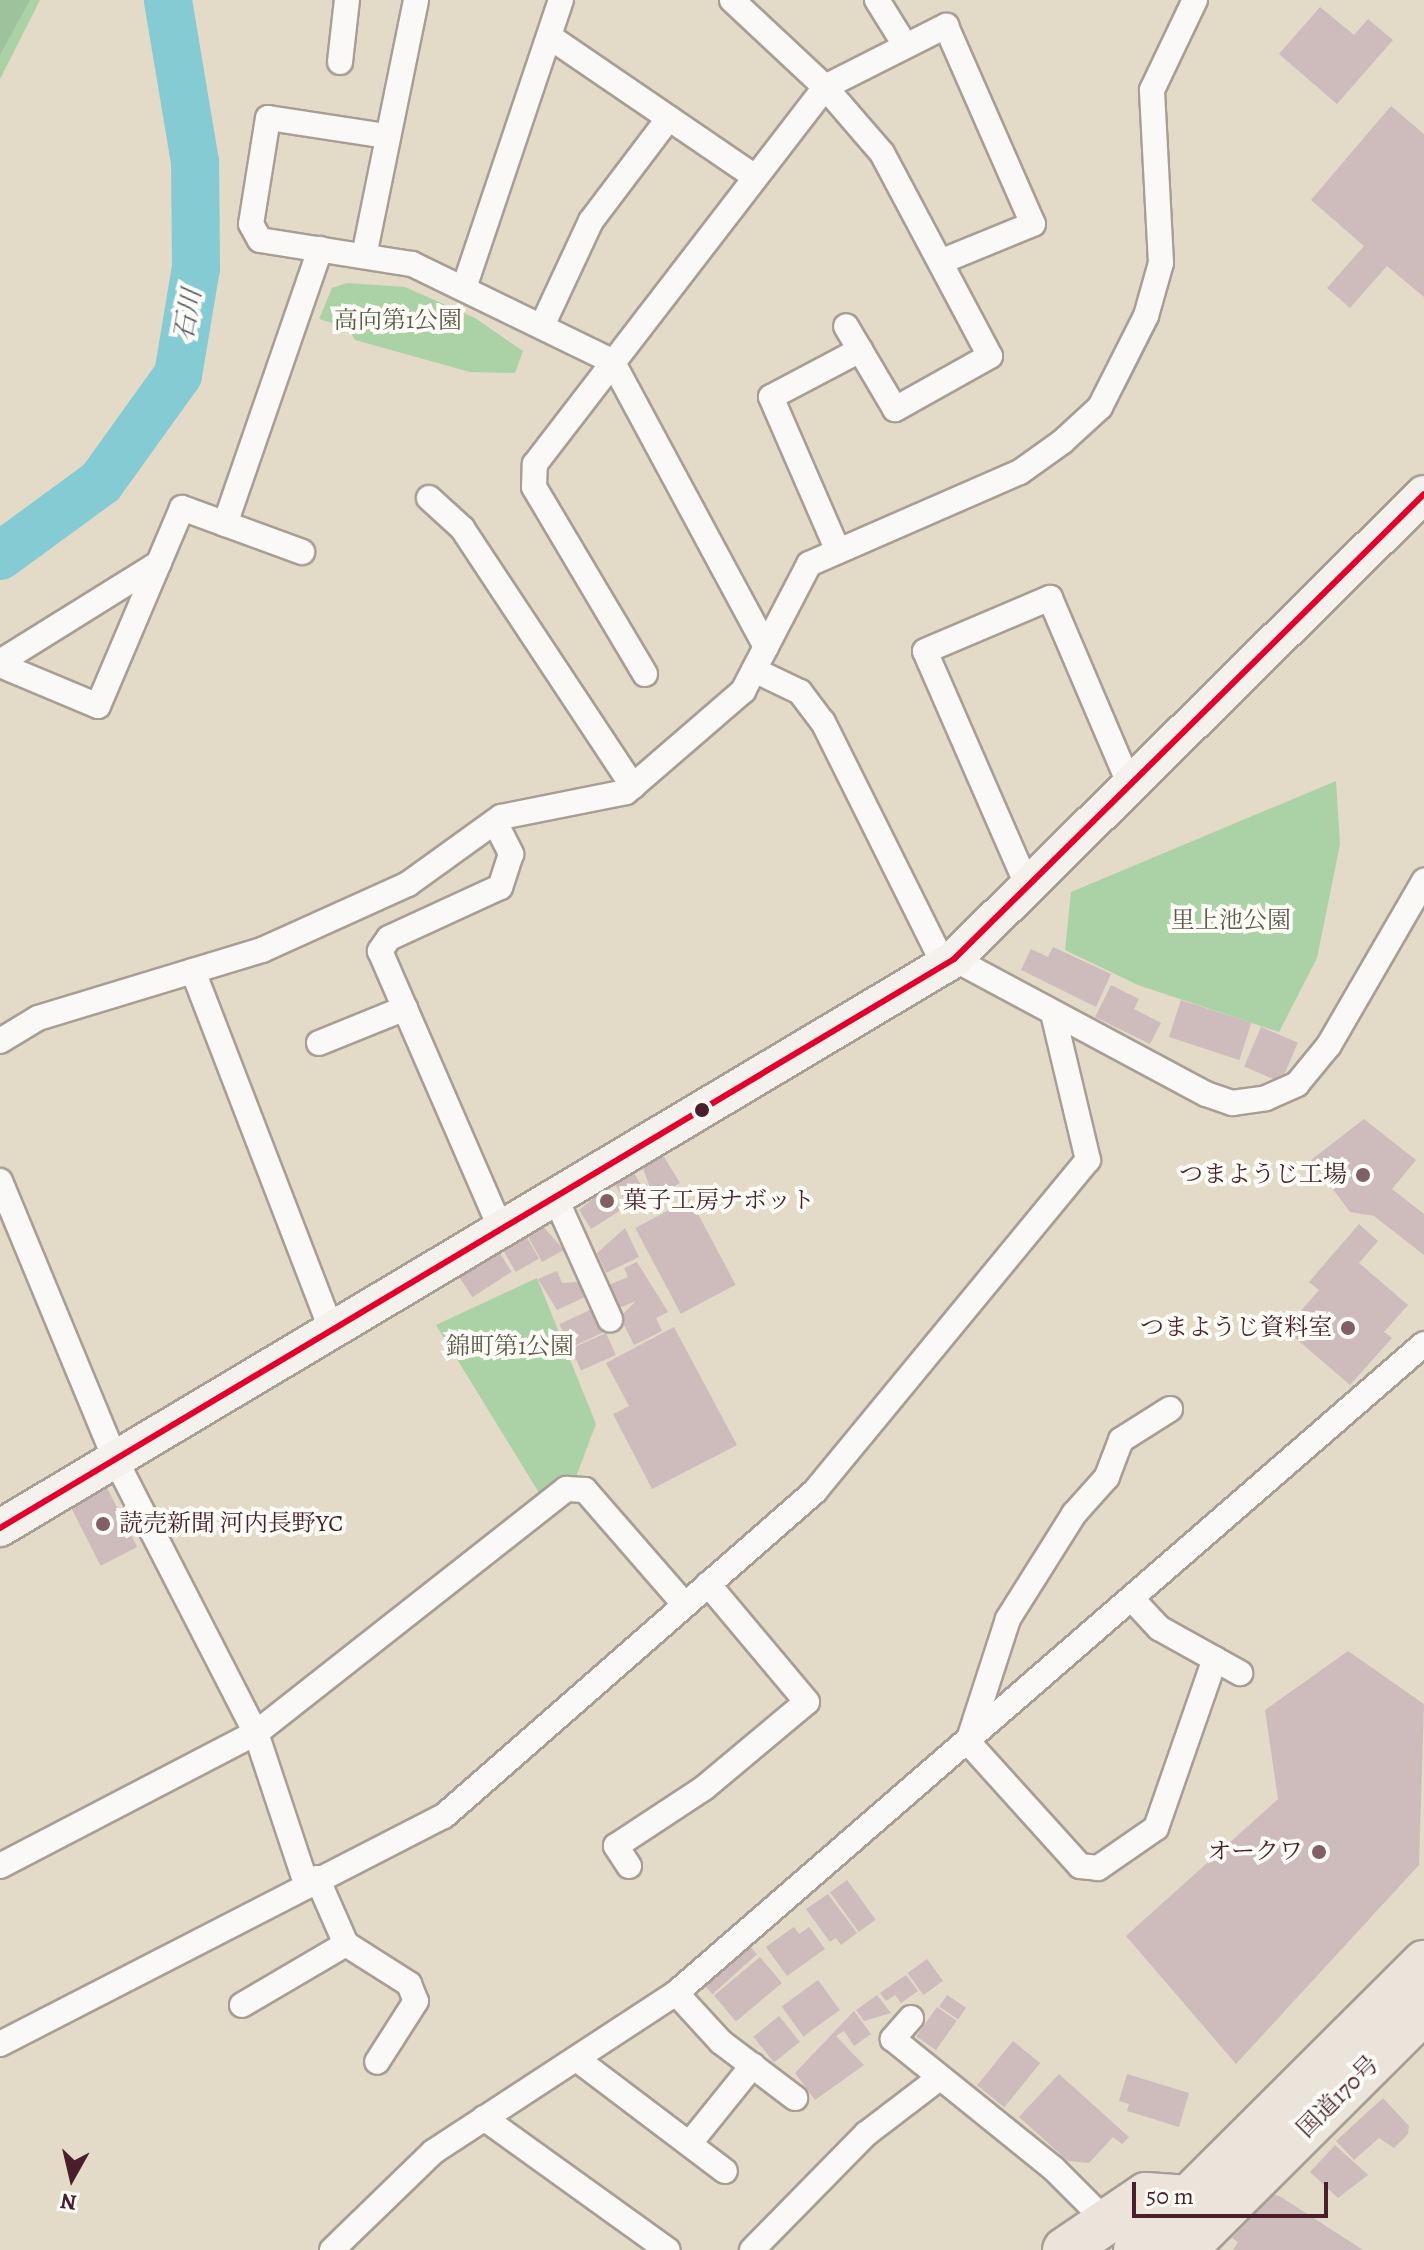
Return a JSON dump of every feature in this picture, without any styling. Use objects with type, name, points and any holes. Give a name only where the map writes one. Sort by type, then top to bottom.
[{"type":"highway","name":"国道170号","points":[[1065,2250],[1121,2236],[1146,2195],[1189,2198],[1424,1963]]},
{"type":"highway","name":"国道170号","points":[[1184,2250],[1424,2011]]},
{"type":"main road","points":[[0,1528],[949,962],[1131,788],[1424,494]]},
{"type":"street","points":[[340,62],[347,0]]},
{"type":"street","points":[[364,256],[416,0]]},
{"type":"street","points":[[464,288],[561,0]]},
{"type":"street","points":[[732,0],[825,87],[882,153],[990,356],[895,409],[846,326]]},
{"type":"street","points":[[877,0],[905,45]]},
{"type":"street","points":[[0,1041],[38,1018],[262,950],[408,884],[495,822],[600,802],[633,786],[743,691],[809,564],[1020,472],[1090,416],[1116,383],[1161,263],[1152,90],[1195,0]]},
{"type":"street","points":[[645,674],[534,487],[535,464],[752,175],[825,87],[946,26],[1033,224],[940,262]]},
{"type":"street","points":[[550,37],[752,175]]},
{"type":"street","points":[[386,136],[268,118],[251,224],[260,240],[412,264],[612,361],[766,647]]},
{"type":"street","points":[[542,326],[591,221],[669,118]]},
{"type":"street","points":[[225,524],[320,249]]},
{"type":"street","points":[[838,551],[771,397],[860,350]]},
{"type":"street","points":[[429,498],[462,528],[633,786]]},
{"type":"street","points":[[0,664],[98,706],[182,508],[302,552]]},
{"type":"street","points":[[0,664],[159,563]]},
{"type":"street","points":[[1028,887],[925,651],[1050,598],[1131,788]]},
{"type":"street","points":[[754,670],[800,692],[823,722],[949,962],[1206,1094],[1232,1103],[1266,1098],[1297,1084],[1329,1045],[1424,881]]},
{"type":"street","points":[[495,822],[511,854],[500,887],[389,938],[380,951],[502,1231]]},
{"type":"street","points":[[193,971],[332,1331]]},
{"type":"street","points":[[319,1043],[405,1008]]},
{"type":"street","points":[[0,2044],[312,1880],[444,1816],[815,1491],[1088,1160],[1053,1013]]},
{"type":"street","points":[[0,1181],[115,1459],[256,1733],[312,1880],[346,1944],[409,1984],[416,2001],[377,2062]]},
{"type":"street","points":[[556,1199],[610,1319]]},
{"type":"street","points":[[332,2250],[433,2152],[578,2060],[676,1993],[1424,1344]]},
{"type":"street","points":[[968,1742],[1008,1619],[1074,1514],[1107,1477],[1121,1440],[1170,1409]]},
{"type":"street","points":[[0,1866],[256,1733],[566,1489],[585,1490],[685,1605]]},
{"type":"street","points":[[629,1866],[616,1846],[704,1788],[807,1702],[708,1584]]},
{"type":"street","points":[[1132,1599],[1159,1628],[1240,1673]]},
{"type":"street","points":[[968,1742],[1080,1866],[1098,1868],[1156,1828],[1215,1659]]},
{"type":"street","points":[[242,2005],[346,1944]]},
{"type":"street","points":[[676,1993],[753,2065],[795,2098]]},
{"type":"street","points":[[911,2018],[893,2039],[938,2079],[1053,2168],[1121,2236]]},
{"type":"street","points":[[578,2060],[725,2171]]},
{"type":"street","points":[[690,2143],[753,2065]]},
{"type":"street","points":[[752,2250],[866,2134],[938,2079]]},
{"type":"street","points":[[484,2118],[668,2250]]},
{"type":"green space","points":[[0,0],[40,0],[0,79]]},
{"type":"green space","points":[[0,0],[30,0],[0,55]]},
{"type":"green space","name":"高向第1公園","points":[[347,283],[405,287],[475,318],[523,351],[515,373],[470,372],[355,340],[348,328],[319,319],[332,288]]},
{"type":"green space","name":"里上池公園","points":[[1336,781],[1340,844],[1317,958],[1279,1032],[1138,985],[1065,950],[1071,892]]},
{"type":"green space","name":"錦町第1公園","points":[[537,1278],[596,1424],[576,1477],[541,1496],[436,1325]]},
{"type":"building","points":[[1320,7],[1354,35],[1368,19],[1393,40],[1337,104],[1279,54]]},
{"type":"building","points":[[1391,106],[1424,134],[1424,297],[1387,266],[1350,308],[1327,288],[1364,246],[1311,200]]},
{"type":"building","points":[[1053,947],[1111,974],[1096,1007],[1021,970],[1031,949],[1048,957]]},
{"type":"building","points":[[1111,985],[1139,999],[1134,1009],[1161,1023],[1150,1044],[1095,1017]]},
{"type":"building","points":[[1181,1000],[1251,1023],[1239,1060],[1169,1037]]},
{"type":"building","points":[[1261,1027],[1298,1043],[1281,1082],[1244,1067]]},
{"type":"building","name":"つまようじ工場","points":[[1364,1119],[1416,1160],[1392,1189],[1424,1214],[1424,1255],[1374,1216],[1350,1212],[1311,1160]]},
{"type":"building","points":[[658,1147],[680,1183],[654,1198],[639,1158]]},
{"type":"building","points":[[630,1165],[649,1200],[629,1211],[611,1175]]},
{"type":"building","points":[[606,1188],[621,1210],[591,1229],[579,1210]]},
{"type":"building","points":[[690,1199],[736,1285],[681,1314],[635,1228]]},
{"type":"building","points":[[540,1223],[564,1250],[542,1262],[525,1231]]},
{"type":"building","points":[[1359,1224],[1378,1241],[1359,1263],[1408,1305],[1384,1332],[1392,1338],[1350,1385],[1285,1329],[1319,1290],[1309,1282]]},
{"type":"building","points":[[625,1228],[639,1257],[606,1273],[597,1253]]},
{"type":"building","points":[[522,1229],[539,1258],[516,1272],[499,1242]]},
{"type":"building","points":[[497,1249],[512,1272],[472,1297],[458,1275]]},
{"type":"building","points":[[637,1262],[668,1312],[656,1318],[662,1331],[634,1345],[620,1317],[636,1301],[619,1308],[609,1285],[628,1277],[624,1268]]},
{"type":"building","points":[[557,1271],[562,1283],[578,1282],[585,1297],[557,1310],[538,1279]]},
{"type":"building","points":[[592,1309],[603,1333],[570,1348],[559,1324]]},
{"type":"building","points":[[674,1327],[737,1445],[652,1489],[613,1414],[629,1406],[606,1363]]},
{"type":"building","points":[[606,1333],[616,1355],[581,1370],[571,1348]]},
{"type":"building","name":"読売新聞 河内長野YC","points":[[104,1482],[137,1547],[101,1566],[67,1501]]},
{"type":"building","name":"オークワ","points":[[1348,1651],[1424,1704],[1419,1865],[1236,2064],[1126,1936],[1278,1799],[1265,1710]]},
{"type":"building","points":[[847,1880],[876,1920],[859,1932],[830,1892]]},
{"type":"building","points":[[828,1894],[857,1933],[841,1945],[836,1938],[830,1942],[806,1909]]},
{"type":"building","points":[[794,1927],[799,1934],[809,1927],[825,1949],[787,1976],[766,1947]]},
{"type":"building","points":[[747,1943],[757,1954],[712,1994],[702,1983]]},
{"type":"building","points":[[760,1957],[782,1983],[736,2022],[714,1996]]},
{"type":"building","points":[[927,1959],[943,1981],[923,1995],[908,1973]]},
{"type":"building","points":[[906,1975],[918,1991],[901,2003],[895,1995],[886,2001],[880,1993]]},
{"type":"building","points":[[818,1980],[840,2010],[803,2036],[782,2006]]},
{"type":"building","points":[[877,1995],[891,2013],[864,2021],[856,2010]]},
{"type":"building","points":[[947,1995],[966,2008],[958,2019],[939,2007]]},
{"type":"building","points":[[937,2007],[957,2021],[936,2050],[916,2036]]},
{"type":"building","points":[[854,2011],[871,2034],[854,2046],[844,2031],[836,2036],[864,2065],[815,2100],[795,2073]]},
{"type":"building","points":[[779,2016],[800,2042],[774,2062],[753,2037]]},
{"type":"building","points":[[1013,2041],[1040,2063],[1004,2107],[977,2085]]},
{"type":"building","points":[[1059,2074],[1129,2137],[1122,2144],[1113,2137],[1089,2163],[1068,2161],[1019,2117]]},
{"type":"building","points":[[1127,2074],[1189,2093],[1179,2127],[1127,2111],[1129,2104],[1119,2101]]},
{"type":"building","points":[[1383,2098],[1409,2126],[1408,2134],[1394,2148],[1379,2138],[1354,2160],[1336,2141]]},
{"type":"building","points":[[1335,2145],[1368,2175],[1338,2198],[1310,2172]]},
{"type":"building","points":[[1274,2194],[1363,2250],[1233,2250],[1238,2242],[1232,2238]]},
{"type":"waterway","name":"石川","points":[[0,556],[101,482],[178,375],[196,268],[195,162],[168,0]]},
{"type":"waterway","points":[[1123,386],[1156,320]]},
{"type":"transit line","points":[[0,1528],[954,959],[1424,494]]},
{"type":"place","name":"つまようじ工場","points":[[1363,1175]]},
{"type":"place","name":"菓子工房ナボット","points":[[607,1201]]},
{"type":"place","name":"つまようじ資料室","points":[[1348,1328]]},
{"type":"place","name":"読売新聞 河内長野YC","points":[[103,1524]]},
{"type":"place","name":"オークワ","points":[[1319,1852]]}]
